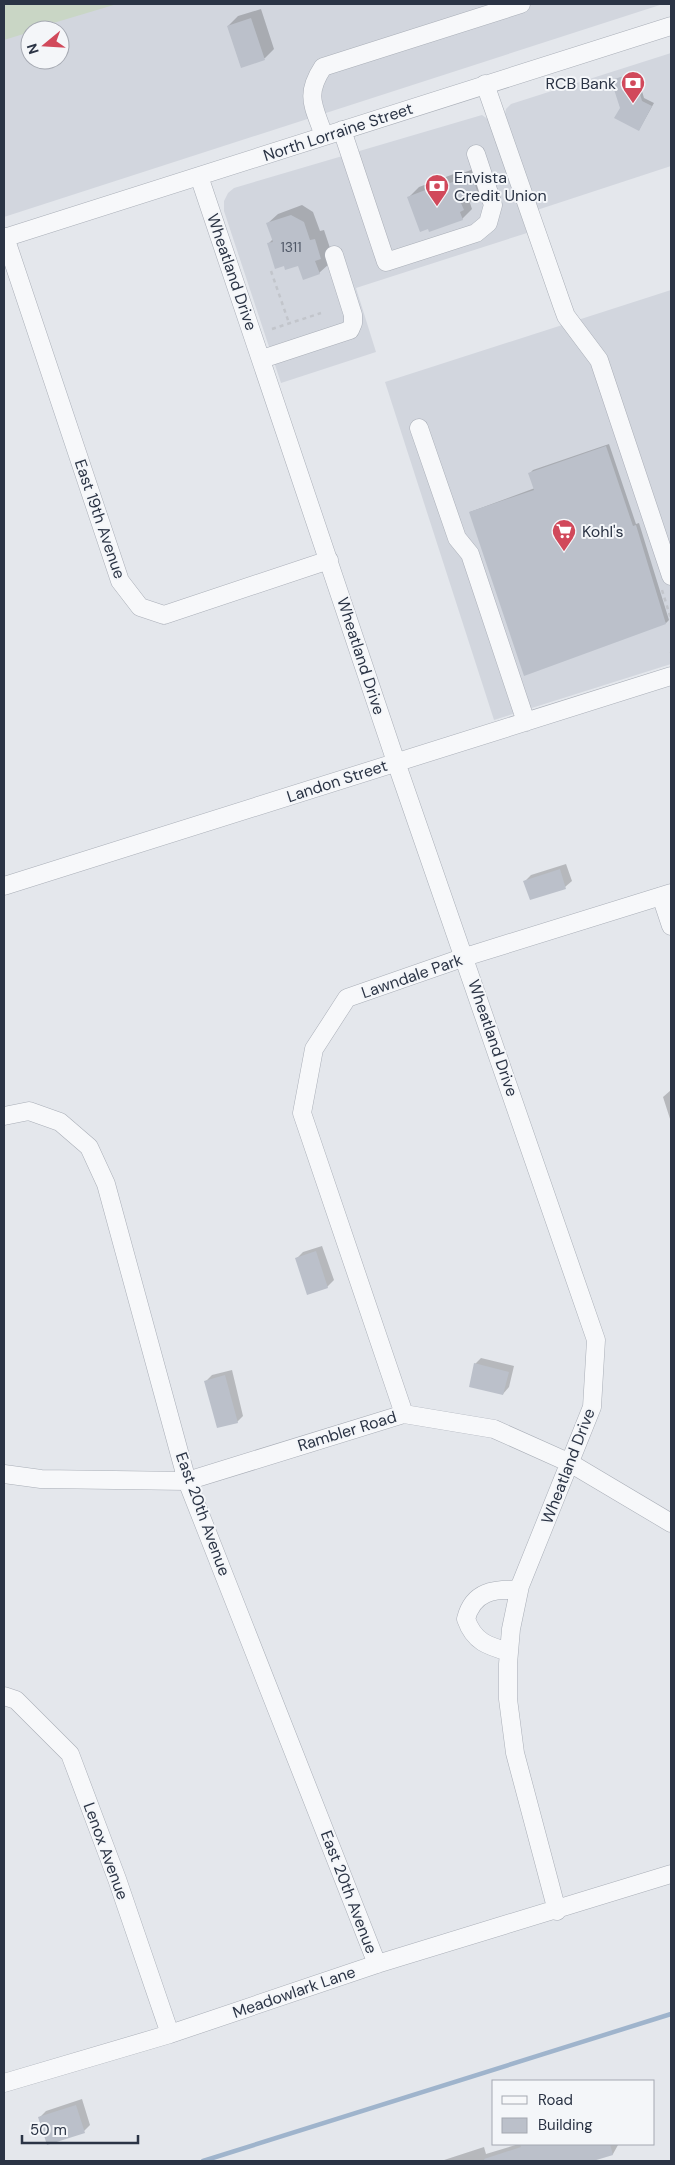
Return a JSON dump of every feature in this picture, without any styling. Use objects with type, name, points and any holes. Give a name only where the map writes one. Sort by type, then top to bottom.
[{"type":"street","points":[[324,136],[312,100],[312,86],[323,67],[521,4]]},
{"type":"street","name":"North Lorraine Street","points":[[4,237],[671,26]]},
{"type":"street","points":[[485,84],[566,316],[598,360],[671,576]]},
{"type":"street","points":[[342,130],[386,262],[476,234],[488,223],[493,205],[476,154]]},
{"type":"street","name":"Wheatland Drive","points":[[200,176],[396,762],[596,1340],[592,1408],[519,1590],[509,1652],[508,1699],[515,1754],[557,1910]]},
{"type":"street","name":"East 19th Avenue","points":[[4,237],[120,581],[140,607],[164,614],[329,560]]},
{"type":"street","points":[[262,359],[350,330],[353,323],[353,315],[334,255]]},
{"type":"street","points":[[419,428],[457,538],[470,554],[526,722]]},
{"type":"street","name":"Landon Street","points":[[4,886],[671,676]]},
{"type":"street","points":[[666,894],[671,926]]},
{"type":"street","name":"Lawndale Park","points":[[404,1414],[302,1113],[314,1049],[347,998],[465,957],[666,894]]},
{"type":"street","name":"East 20th Avenue","points":[[4,1116],[29,1111],[60,1122],[88,1147],[106,1184],[187,1481],[377,1964]]},
{"type":"street","name":"Rambler Road","points":[[4,1474],[41,1479],[187,1481],[404,1414],[494,1429],[570,1463],[671,1524]]},
{"type":"street","points":[[509,1652],[478,1641],[472,1634],[466,1620],[474,1602],[482,1594],[491,1591],[519,1590]]},
{"type":"street","name":"Lenox Avenue","points":[[4,1696],[16,1700],[70,1754],[117,1879],[170,2034]]},
{"type":"street","name":"Meadowlark Lane","points":[[4,2083],[170,2034],[377,1964],[671,1874]]},
{"type":"path","points":[[271,271],[289,324]]},
{"type":"path","points":[[272,329],[321,313]]},
{"type":"shaded area","points":[[4,4],[663,4],[4,217]]},
{"type":"shaded area","points":[[671,53],[671,166],[537,210],[505,114],[506,109],[511,104]]},
{"type":"shaded area","points":[[482,115],[489,120],[527,233],[356,288],[376,352],[281,383],[224,211],[224,201],[228,193],[234,188]]},
{"type":"shaded area","points":[[671,290],[671,664],[494,720],[385,382]]},
{"type":"green space","points":[[4,4],[117,4],[63,20],[20,20],[20,35],[4,40]]},
{"type":"building","points":[[251,18],[265,60],[241,68],[227,26]]},
{"type":"building","name":"RCB Bank","points":[[634,73],[642,101],[652,106],[639,131],[614,118],[620,108],[611,80]]},
{"type":"building","name":"Envista Credit Union","points":[[472,175],[479,197],[461,203],[464,210],[460,212],[463,220],[429,232],[428,229],[420,232],[407,197],[449,181],[450,183]]},
{"type":"building","points":[[291,215],[304,222],[310,240],[315,239],[321,259],[315,261],[320,274],[303,280],[298,266],[285,270],[284,266],[275,269],[267,243],[273,242],[266,223]]},
{"type":"building","name":"Kohl's","points":[[606,446],[633,526],[636,525],[666,624],[524,676],[469,512],[534,490],[528,473]]},
{"type":"building","points":[[560,869],[566,889],[530,900],[523,881]]},
{"type":"building","points":[[316,1251],[328,1288],[307,1295],[295,1258]]},
{"type":"building","points":[[474,1363],[509,1372],[503,1395],[469,1387]]},
{"type":"building","points":[[225,1375],[238,1423],[217,1428],[204,1381]]},
{"type":"building","points":[[76,2105],[85,2133],[47,2145],[38,2117]]},
{"type":"building","points":[[520,2145],[610,2145],[613,2155],[593,2161],[485,2161],[484,2159],[521,2147]]},
{"type":"waterway","points":[[203,2161],[671,2014]]},
{"type":"place","name":"RCB Bank","points":[[633,104]]},
{"type":"place","name":"Envista Credit Union","points":[[437,207]]},
{"type":"place","name":"Kohl's","points":[[564,552]]}]
